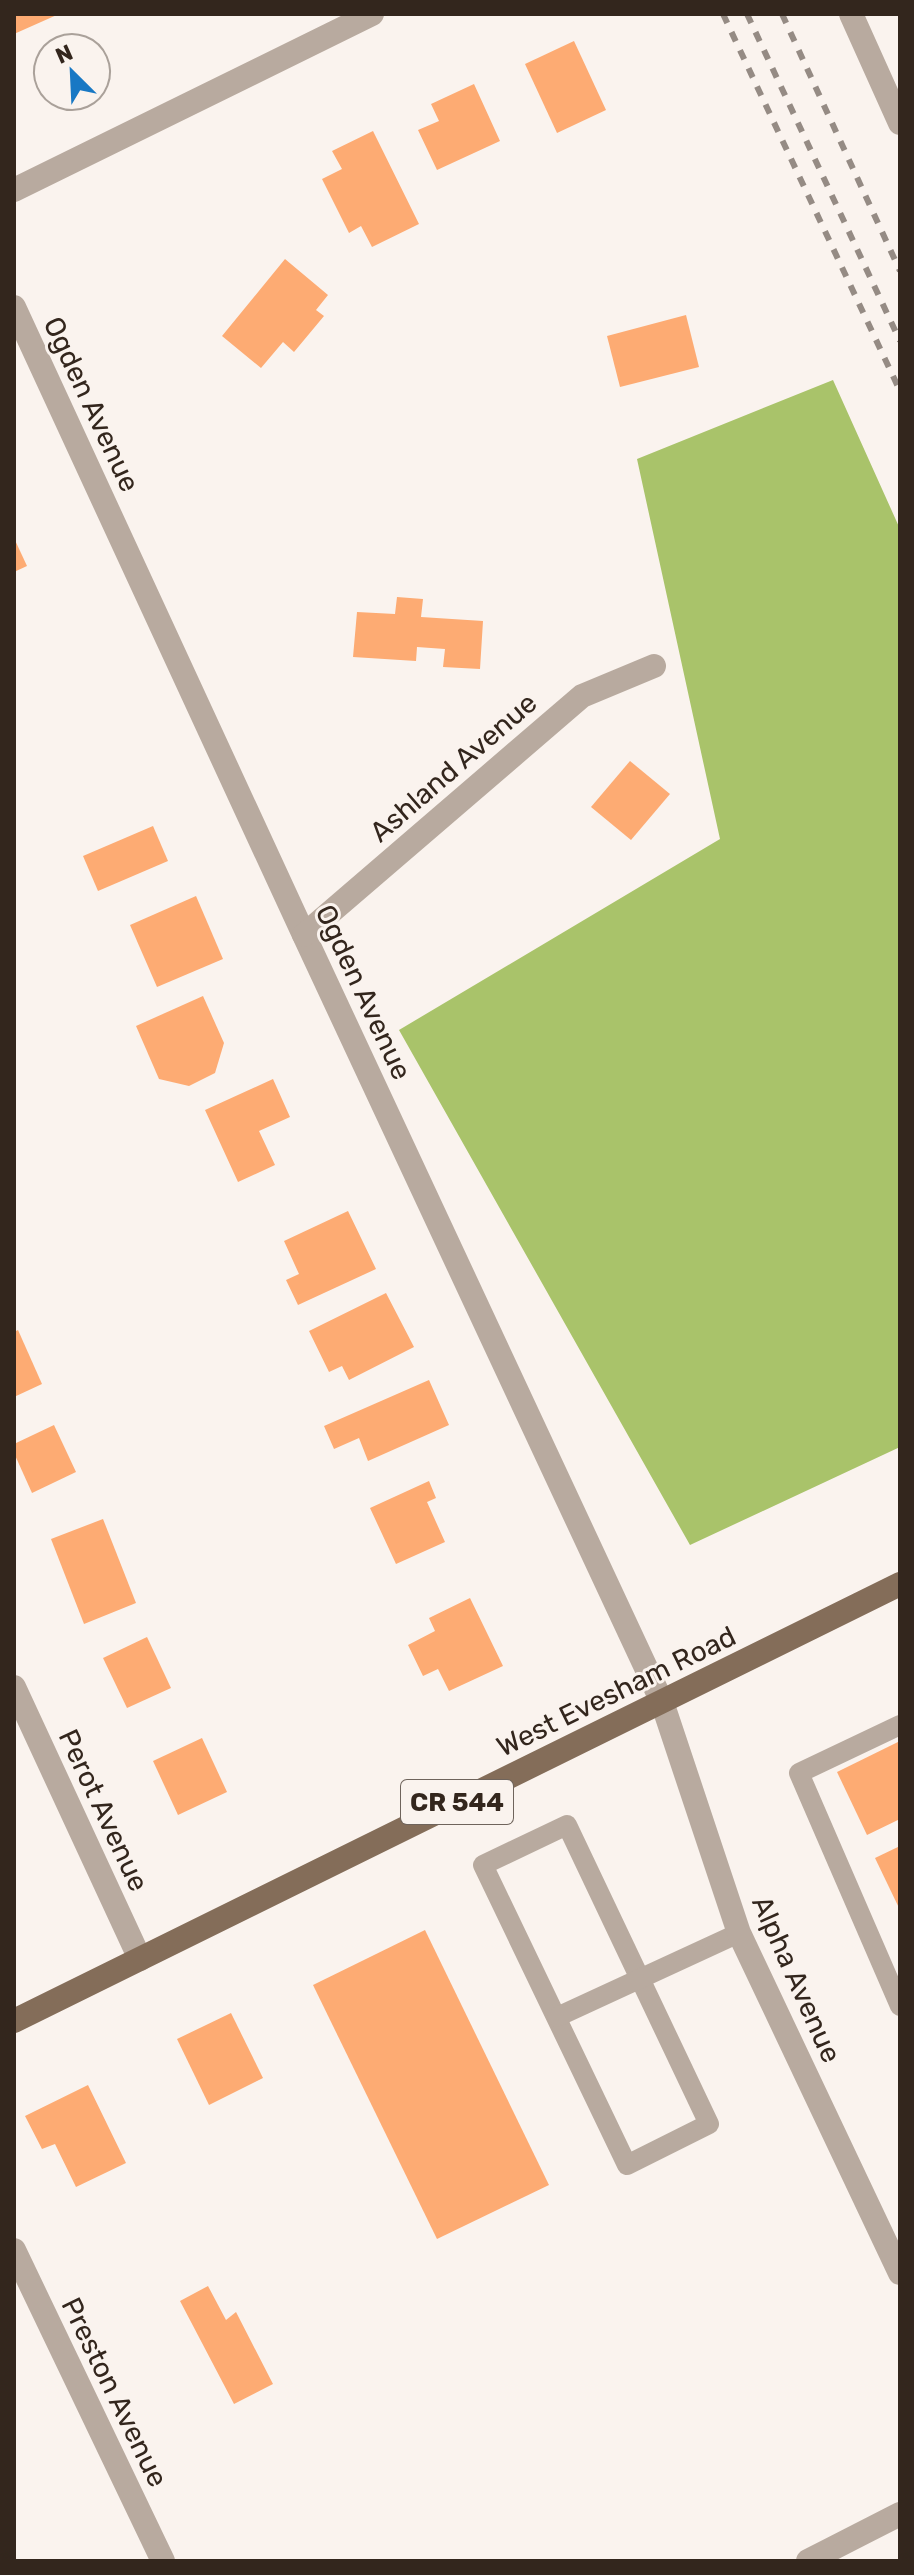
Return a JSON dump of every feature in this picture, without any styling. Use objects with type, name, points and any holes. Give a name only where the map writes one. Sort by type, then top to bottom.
[{"type":"main road","name":"West Evesham Road","points":[[14,2021],[900,1584]]},
{"type":"street","points":[[14,190],[372,14]]},
{"type":"street","points":[[851,14],[900,123]]},
{"type":"street","name":"Ogden Avenue","points":[[14,307],[662,1702]]},
{"type":"street","name":"Ashland Avenue","points":[[304,935],[582,696],[654,666]]},
{"type":"street","name":"Perot Avenue","points":[[14,1687],[140,1959]]},
{"type":"street","name":"Alpha Avenue","points":[[662,1702],[739,1933],[900,2273]]},
{"type":"street","name":"Preston Avenue","points":[[14,2250],[163,2561]]},
{"type":"street","points":[[808,2561],[900,2514]]},
{"type":"lane","points":[[900,1725],[799,1773],[900,2006]]},
{"type":"lane","points":[[567,1825],[639,1980],[709,2124],[627,2165],[483,1865],[567,1825]]},
{"type":"lane","points":[[557,2017],[739,1933]]},
{"type":"green space","points":[[833,380],[900,529],[900,1447],[690,1545],[399,1030],[720,839],[637,459]]},
{"type":"building","points":[[14,14],[59,14],[14,34]]},
{"type":"building","points":[[574,41],[606,110],[557,133],[525,64]]},
{"type":"building","points":[[474,84],[500,141],[437,170],[418,130],[439,121],[431,104]]},
{"type":"building","points":[[373,131],[419,224],[372,247],[361,226],[349,233],[322,179],[342,169],[332,151]]},
{"type":"building","points":[[285,259],[328,295],[316,310],[324,316],[294,352],[283,342],[261,368],[222,336]]},
{"type":"building","points":[[686,315],[699,367],[620,387],[607,336]]},
{"type":"building","points":[[14,538],[27,566],[14,572]]},
{"type":"building","points":[[397,597],[423,599],[421,617],[483,621],[480,669],[443,667],[445,649],[417,647],[416,661],[353,657],[357,612],[395,614]]},
{"type":"building","points":[[630,761],[670,794],[631,840],[591,807]]},
{"type":"building","points":[[153,826],[168,861],[98,891],[83,856]]},
{"type":"building","points":[[196,896],[223,959],[157,987],[130,925]]},
{"type":"building","points":[[203,996],[224,1043],[215,1073],[189,1086],[159,1079],[136,1026]]},
{"type":"building","points":[[273,1079],[290,1117],[259,1131],[275,1165],[238,1182],[205,1110]]},
{"type":"building","points":[[348,1211],[376,1269],[298,1305],[286,1280],[299,1274],[284,1241]]},
{"type":"building","points":[[386,1293],[414,1347],[349,1380],[342,1366],[329,1372],[309,1331]]},
{"type":"building","points":[[18,1330],[42,1384],[14,1397],[14,1332]]},
{"type":"building","points":[[429,1380],[449,1425],[368,1461],[359,1438],[334,1449],[324,1426]]},
{"type":"building","points":[[54,1425],[76,1472],[32,1493],[14,1453],[14,1444]]},
{"type":"building","points":[[429,1481],[436,1498],[427,1502],[445,1542],[396,1564],[370,1508]]},
{"type":"building","points":[[103,1519],[136,1603],[84,1624],[51,1539]]},
{"type":"building","points":[[470,1598],[503,1666],[449,1691],[438,1669],[423,1676],[408,1645],[435,1631],[429,1618]]},
{"type":"building","points":[[147,1637],[171,1688],[127,1708],[103,1658]]},
{"type":"building","points":[[202,1738],[227,1792],[178,1815],[153,1761]]},
{"type":"building","points":[[900,1741],[900,1819],[867,1835],[837,1772]]},
{"type":"building","points":[[900,1846],[900,1910],[875,1858]]},
{"type":"building","points":[[425,1930],[549,2185],[437,2239],[313,1985]]},
{"type":"building","points":[[231,2013],[263,2078],[209,2105],[177,2039]]},
{"type":"building","points":[[88,2085],[126,2163],[76,2187],[55,2144],[42,2149],[25,2116]]},
{"type":"building","points":[[208,2286],[226,2320],[236,2312],[273,2384],[234,2404],[180,2301]]},
{"type":"railway","points":[[723,14],[900,391]]},
{"type":"railway","points":[[747,14],[900,341]]},
{"type":"railway","points":[[782,14],[900,271]]}]
